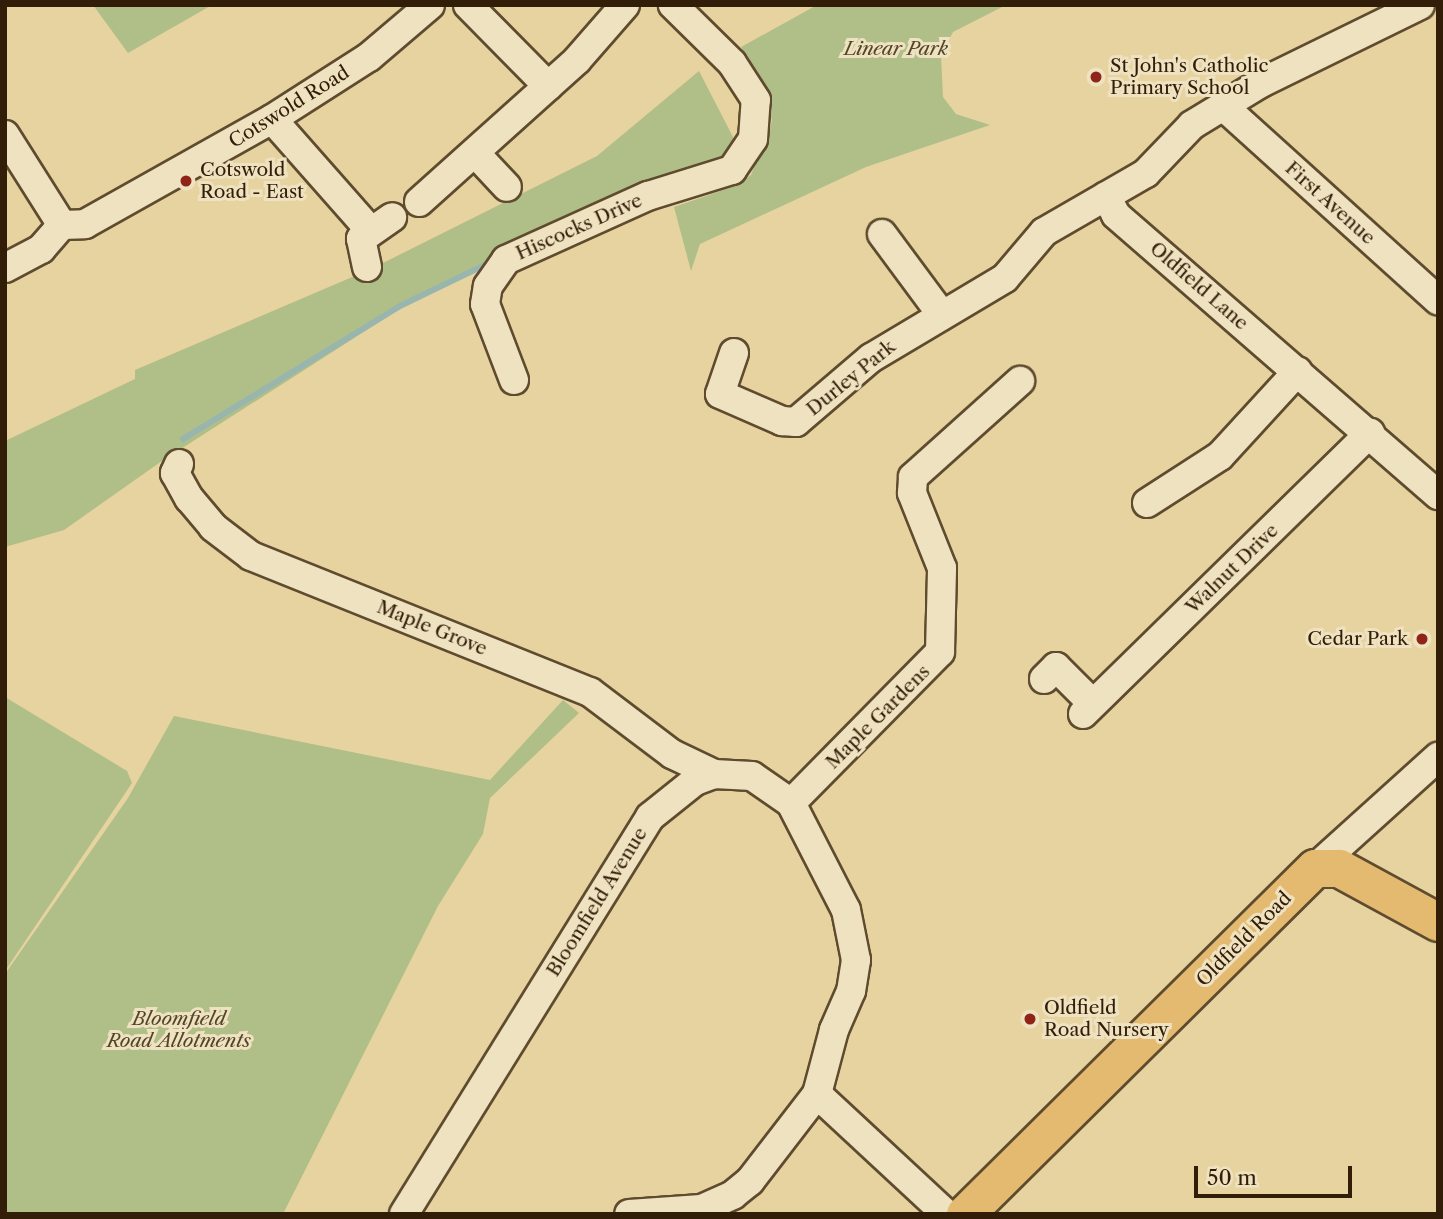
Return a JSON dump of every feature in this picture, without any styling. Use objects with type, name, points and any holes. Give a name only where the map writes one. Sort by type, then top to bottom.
[{"type":"main road","points":[[1315,868],[1339,868],[1438,922]]},
{"type":"main road","name":"Oldfield Road","points":[[965,1214],[1315,868]]},
{"type":"street","name":"Cotswold Road","points":[[62,225],[73,228],[85,224],[272,119],[369,57],[430,5]]},
{"type":"street","points":[[468,5],[548,86]]},
{"type":"street","points":[[419,202],[476,154],[548,86],[625,5]]},
{"type":"street","name":"Hiscocks Drive","points":[[514,380],[485,304],[488,286],[506,260],[648,196],[732,170],[747,153],[755,129],[756,100],[732,63],[709,44],[673,5]]},
{"type":"street","points":[[1106,196],[1146,173],[1179,137],[1223,106],[1261,83],[1420,5]]},
{"type":"street","name":"First Avenue","points":[[1223,106],[1438,300]]},
{"type":"street","points":[[272,119],[380,223],[360,239],[367,267]]},
{"type":"street","points":[[5,135],[62,225],[41,249],[5,268]]},
{"type":"street","points":[[476,154],[507,187]]},
{"type":"street","name":"Durley Park","points":[[734,353],[720,394],[782,421],[796,422],[871,358],[1005,278],[1044,233],[1106,196]]},
{"type":"street","name":"Oldfield Lane","points":[[1106,196],[1116,215],[1370,433],[1438,495]]},
{"type":"street","points":[[882,234],[942,315]]},
{"type":"street","points":[[1148,504],[1220,456],[1298,371]]},
{"type":"street","name":"Maple Gardens","points":[[791,803],[940,652],[942,568],[912,493],[913,477],[1020,381]]},
{"type":"street","name":"Walnut Drive","points":[[1044,679],[1056,667],[1088,709],[1370,433]]},
{"type":"street","name":"Maple Grove","points":[[178,464],[175,473],[189,498],[213,527],[251,556],[590,692],[672,754],[714,774]]},
{"type":"street","name":"Oldfield Road","points":[[1315,868],[1438,757]]},
{"type":"street","points":[[629,1214],[701,1209],[733,1195],[750,1181],[817,1094],[834,1030],[851,991],[856,960],[846,910],[791,803],[752,776],[714,774]]},
{"type":"street","name":"Bloomfield Avenue","points":[[404,1214],[633,839],[665,802],[714,774]]},
{"type":"street","points":[[817,1094],[946,1214]]},
{"type":"green space","points":[[93,5],[212,5],[128,53]]},
{"type":"green space","name":"Linear Park","points":[[817,5],[1006,5],[953,32],[941,56],[943,97],[956,114],[990,125],[866,167],[700,244],[691,271],[674,207],[732,187],[751,175],[772,121],[766,87],[741,47]]},
{"type":"green space","points":[[699,71],[733,137],[731,164],[576,215],[415,299],[159,463],[64,530],[5,547],[5,441],[135,379],[135,370],[371,269],[597,156]]},
{"type":"green space","points":[[5,697],[127,771],[132,783],[5,971]]},
{"type":"green space","name":"Bloomfield Road Allotments","points":[[563,700],[579,713],[490,798],[483,834],[438,906],[283,1214],[5,1214],[5,974],[128,798],[174,716],[490,780]]},
{"type":"waterway","points":[[183,439],[400,306],[493,261]]},
{"type":"place","name":"St John's Catholic Primary School","points":[[1096,77]]},
{"type":"place","name":"Cotswold Road - East","points":[[186,181]]},
{"type":"place","name":"Cedar Park","points":[[1422,639]]},
{"type":"place","name":"Oldfield Road Nursery","points":[[1030,1019]]}]
